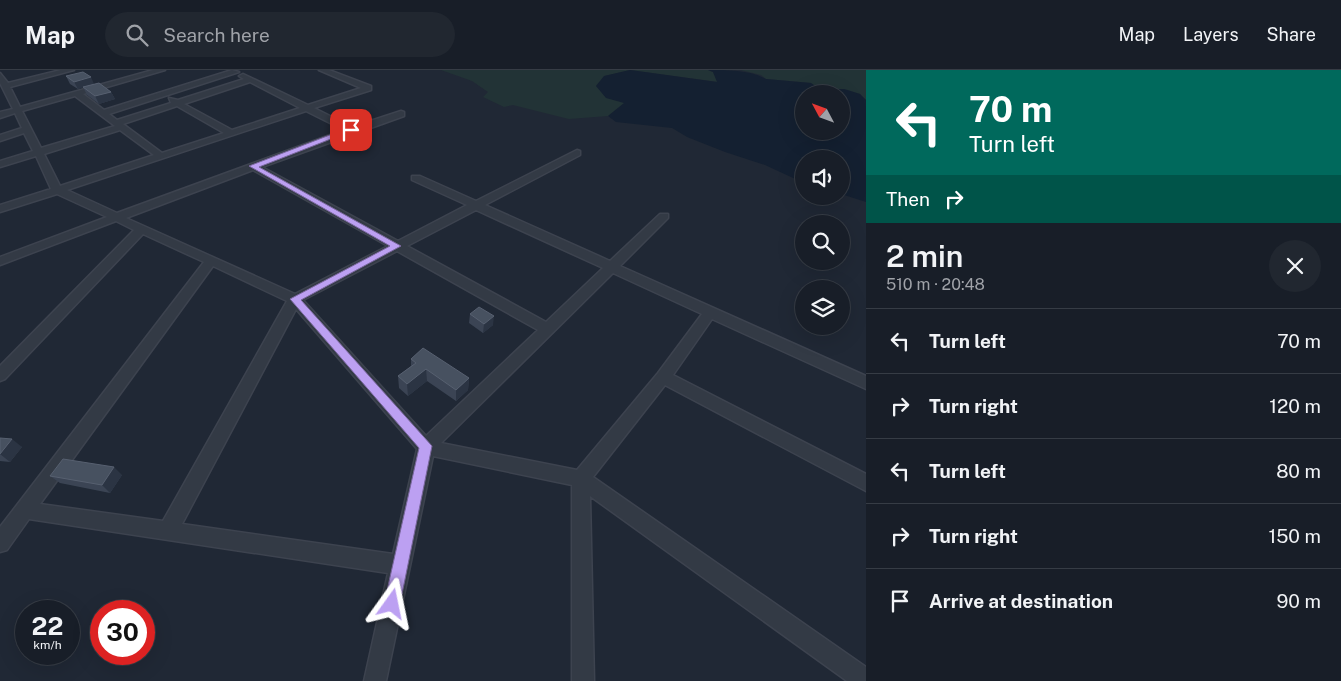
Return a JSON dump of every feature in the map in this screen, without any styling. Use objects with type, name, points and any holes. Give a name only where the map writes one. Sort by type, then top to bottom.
[{"type":"street","points":[[4,88],[70,70]]},
{"type":"street","points":[[0,115],[161,70]]},
{"type":"street","points":[[0,209],[368,88],[323,70]]},
{"type":"street","points":[[102,113],[233,71],[351,130]]},
{"type":"street","points":[[0,75],[4,88],[18,110],[57,190],[295,299],[426,446],[581,479],[866,681]]},
{"type":"street","points":[[0,164],[250,80]]},
{"type":"street","points":[[77,94],[161,156]]},
{"type":"street","points":[[162,94],[231,133]]},
{"type":"street","points":[[0,261],[351,130],[401,114]]},
{"type":"street","points":[[0,138],[27,129]]},
{"type":"street","points":[[168,530],[295,299],[577,153]]},
{"type":"street","points":[[253,166],[547,329]]},
{"type":"street","points":[[416,178],[866,383]]},
{"type":"street","points":[[375,681],[426,446],[664,216]]},
{"type":"street","points":[[0,374],[140,228]]},
{"type":"street","points":[[0,543],[211,261]]},
{"type":"street","points":[[583,681],[581,479],[663,377],[710,312]]},
{"type":"street","points":[[663,377],[866,483]]},
{"type":"street","points":[[25,510],[400,565]]},
{"type":"shaded area","points":[[441,70],[630,70],[605,76],[596,86],[625,103],[608,116],[569,119],[513,105],[504,107],[483,97],[488,92],[472,81]]},
{"type":"shaded area","points":[[630,70],[708,70],[713,72],[718,82]]},
{"type":"shaded area","points":[[741,70],[866,70],[866,100],[860,94],[850,91],[850,85],[814,85],[811,83],[766,79],[761,75]]},
{"type":"water","points":[[630,70],[717,82],[713,72],[708,70],[731,70],[746,72],[766,79],[811,83],[814,85],[795,85],[795,140],[850,140],[850,91],[860,94],[866,100],[866,202],[850,197],[850,150],[795,150],[795,179],[765,165],[687,137],[672,128],[616,122],[608,116],[624,103],[606,98],[596,86],[604,76]]},
{"type":"building","points":[[83,72],[91,77],[74,82],[66,76]]},
{"type":"building","points":[[99,83],[111,92],[95,96],[83,87]]},
{"type":"building","points":[[479,307],[494,316],[484,324],[470,314]]},
{"type":"building","points":[[423,348],[469,378],[456,390],[426,369],[407,384],[398,376],[416,363],[411,359]]},
{"type":"building","points":[[0,438],[12,439],[0,454]]},
{"type":"building","points":[[63,459],[114,467],[102,485],[50,476]]},
{"type":"route","points":[[351,130],[253,166],[397,246],[295,299],[426,446],[392,604]]}]
